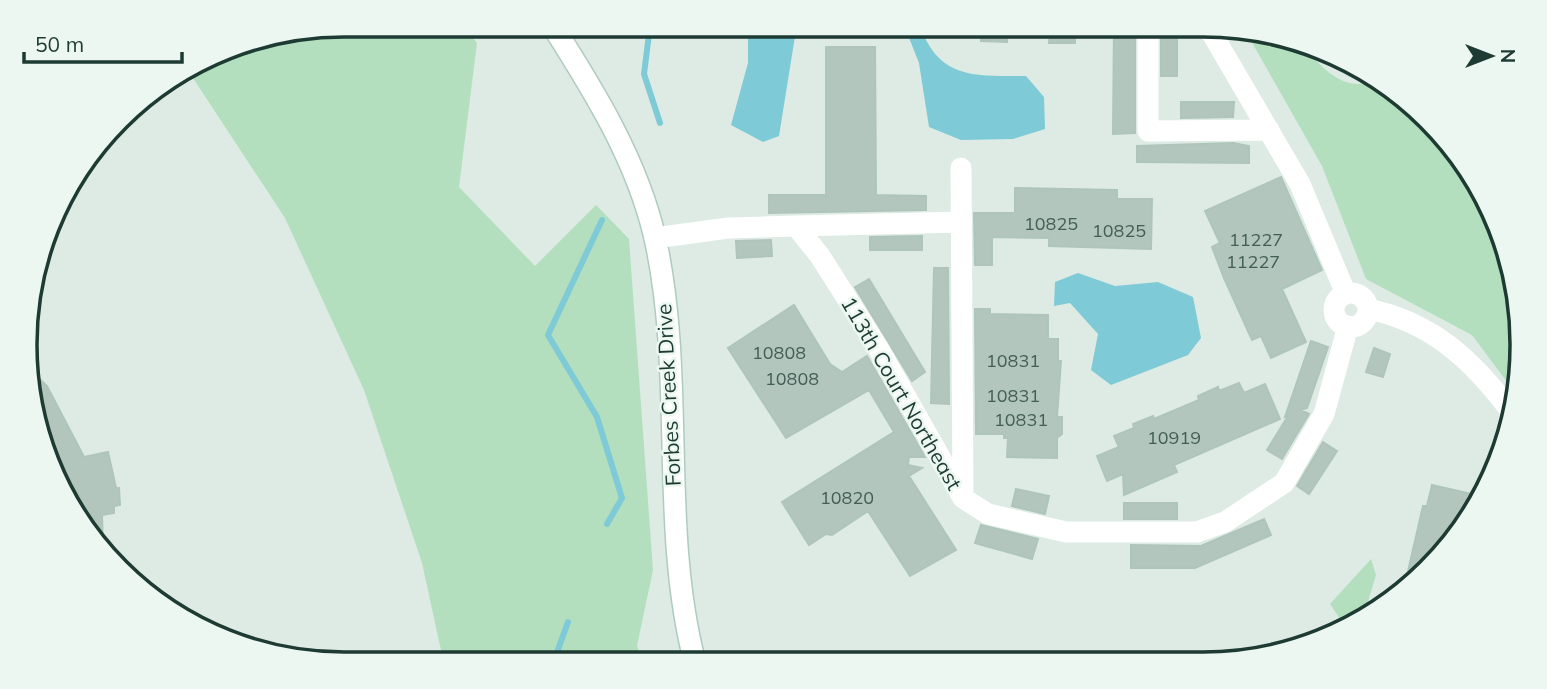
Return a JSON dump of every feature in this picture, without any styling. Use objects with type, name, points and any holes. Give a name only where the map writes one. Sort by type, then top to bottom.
[{"type":"street","name":"Forbes Creek Drive","points":[[560,37],[598,97],[634,172],[655,238],[670,354],[676,562],[684,619],[692,652]]},
{"type":"street","points":[[1148,37],[1148,131],[1269,130]]},
{"type":"street","points":[[1214,37],[1300,184],[1346,294]]},
{"type":"street","points":[[961,168],[963,498]]},
{"type":"street","points":[[655,238],[728,228],[961,222]]},
{"type":"street","name":"113th Court Northeast","points":[[796,226],[820,256],[877,346],[963,498],[988,514],[1066,532],[1197,532],[1226,522],[1284,483],[1324,414],[1348,327]]},
{"type":"street","points":[[1346,294],[1361,296],[1368,309],[1363,323],[1348,327],[1339,321],[1335,311],[1338,301],[1346,294]]},
{"type":"street","points":[[1368,309],[1393,314],[1435,335],[1481,371],[1504,403]]},
{"type":"green space","points":[[472,37],[477,43],[459,187],[535,266],[596,205],[629,239],[653,570],[637,646],[640,652],[441,652],[422,563],[364,390],[285,218],[192,77],[246,53],[304,39]]},
{"type":"green space","points":[[1251,41],[1314,58],[1343,81],[1365,84],[1405,113],[1447,157],[1479,208],[1500,265],[1510,324],[1508,383],[1472,335],[1366,279],[1322,166]]},
{"type":"green space","points":[[1371,559],[1376,575],[1367,604],[1341,620],[1330,604]]},
{"type":"water","points":[[748,37],[795,37],[779,136],[763,142],[731,125],[748,63]]},
{"type":"water","points":[[909,37],[925,37],[937,56],[961,71],[991,76],[1026,76],[1044,97],[1045,129],[1013,139],[961,140],[929,127],[919,63]]},
{"type":"water","points":[[1078,273],[1115,286],[1158,282],[1193,297],[1201,338],[1188,355],[1111,385],[1091,370],[1098,334],[1070,303],[1054,306],[1055,282]]},
{"type":"building","points":[[981,37],[1007,37],[1007,42],[981,41]]},
{"type":"building","points":[[1050,37],[1075,37],[1075,43],[1049,43]]},
{"type":"building","points":[[1114,37],[1135,37],[1135,133],[1113,134]]},
{"type":"building","points":[[1161,37],[1177,37],[1177,76],[1161,76]]},
{"type":"building","points":[[826,47],[875,47],[876,195],[926,196],[926,210],[769,213],[769,195],[826,195]]},
{"type":"building","points":[[1181,102],[1234,102],[1233,117],[1181,118]]},
{"type":"building","points":[[1233,143],[1249,146],[1249,163],[1137,162],[1137,146]]},
{"type":"building","points":[[1281,177],[1322,270],[1282,289],[1306,342],[1271,358],[1261,336],[1252,340],[1224,278],[1212,247],[1220,243],[1205,211]]},
{"type":"building","points":[[1015,188],[1117,190],[1117,199],[1152,199],[1151,249],[1049,246],[1049,238],[992,237],[992,265],[975,265],[974,213],[1015,213]]},
{"type":"building","points":[[922,236],[922,250],[870,250],[870,237]]},
{"type":"building","points":[[771,240],[772,256],[737,258],[736,241]]},
{"type":"building","points":[[934,268],[948,268],[949,404],[931,403]]},
{"type":"building","points":[[869,279],[925,372],[912,381],[855,287]]},
{"type":"building","points":[[794,305],[830,364],[842,372],[867,356],[925,457],[909,457],[908,465],[922,468],[909,476],[956,550],[910,576],[868,511],[832,535],[826,534],[809,545],[782,502],[894,432],[869,390],[786,438],[728,348]]},
{"type":"building","points":[[975,309],[990,309],[990,314],[1048,315],[1048,339],[1058,339],[1058,361],[1061,361],[1057,417],[1062,417],[1062,434],[1057,438],[1057,458],[1007,457],[1008,438],[1004,438],[1004,434],[976,434]]},
{"type":"building","points":[[1311,341],[1328,347],[1307,408],[1301,410],[1309,414],[1282,459],[1267,450],[1288,416],[1285,417]]},
{"type":"building","points":[[1374,348],[1390,354],[1383,377],[1366,372]]},
{"type":"building","points":[[38,378],[47,386],[84,457],[108,452],[116,488],[119,488],[120,505],[114,506],[114,513],[102,515],[103,535],[68,481],[60,462],[47,424]]},
{"type":"building","points":[[1239,383],[1244,393],[1265,384],[1280,419],[1174,465],[1177,472],[1124,495],[1123,474],[1107,481],[1097,456],[1119,447],[1114,436],[1134,428],[1133,424],[1153,416],[1154,419],[1199,400],[1198,396],[1218,387],[1219,391]]},
{"type":"building","points":[[1323,442],[1337,451],[1309,494],[1297,486]]},
{"type":"building","points":[[1432,485],[1471,494],[1447,532],[1407,574],[1423,506],[1427,506]]},
{"type":"building","points":[[1016,489],[1049,496],[1045,514],[1012,506]]},
{"type":"building","points":[[1124,503],[1177,503],[1177,519],[1124,519]]},
{"type":"building","points":[[1264,519],[1271,535],[1195,568],[1131,568],[1131,545],[1201,546]]},
{"type":"building","points":[[981,525],[1038,539],[1032,559],[975,543]]},
{"type":"waterway","points":[[649,37],[644,74],[660,123]]},
{"type":"waterway","points":[[602,220],[548,335],[597,417],[622,498],[607,524]]},
{"type":"waterway","points":[[557,652],[568,622]]}]
